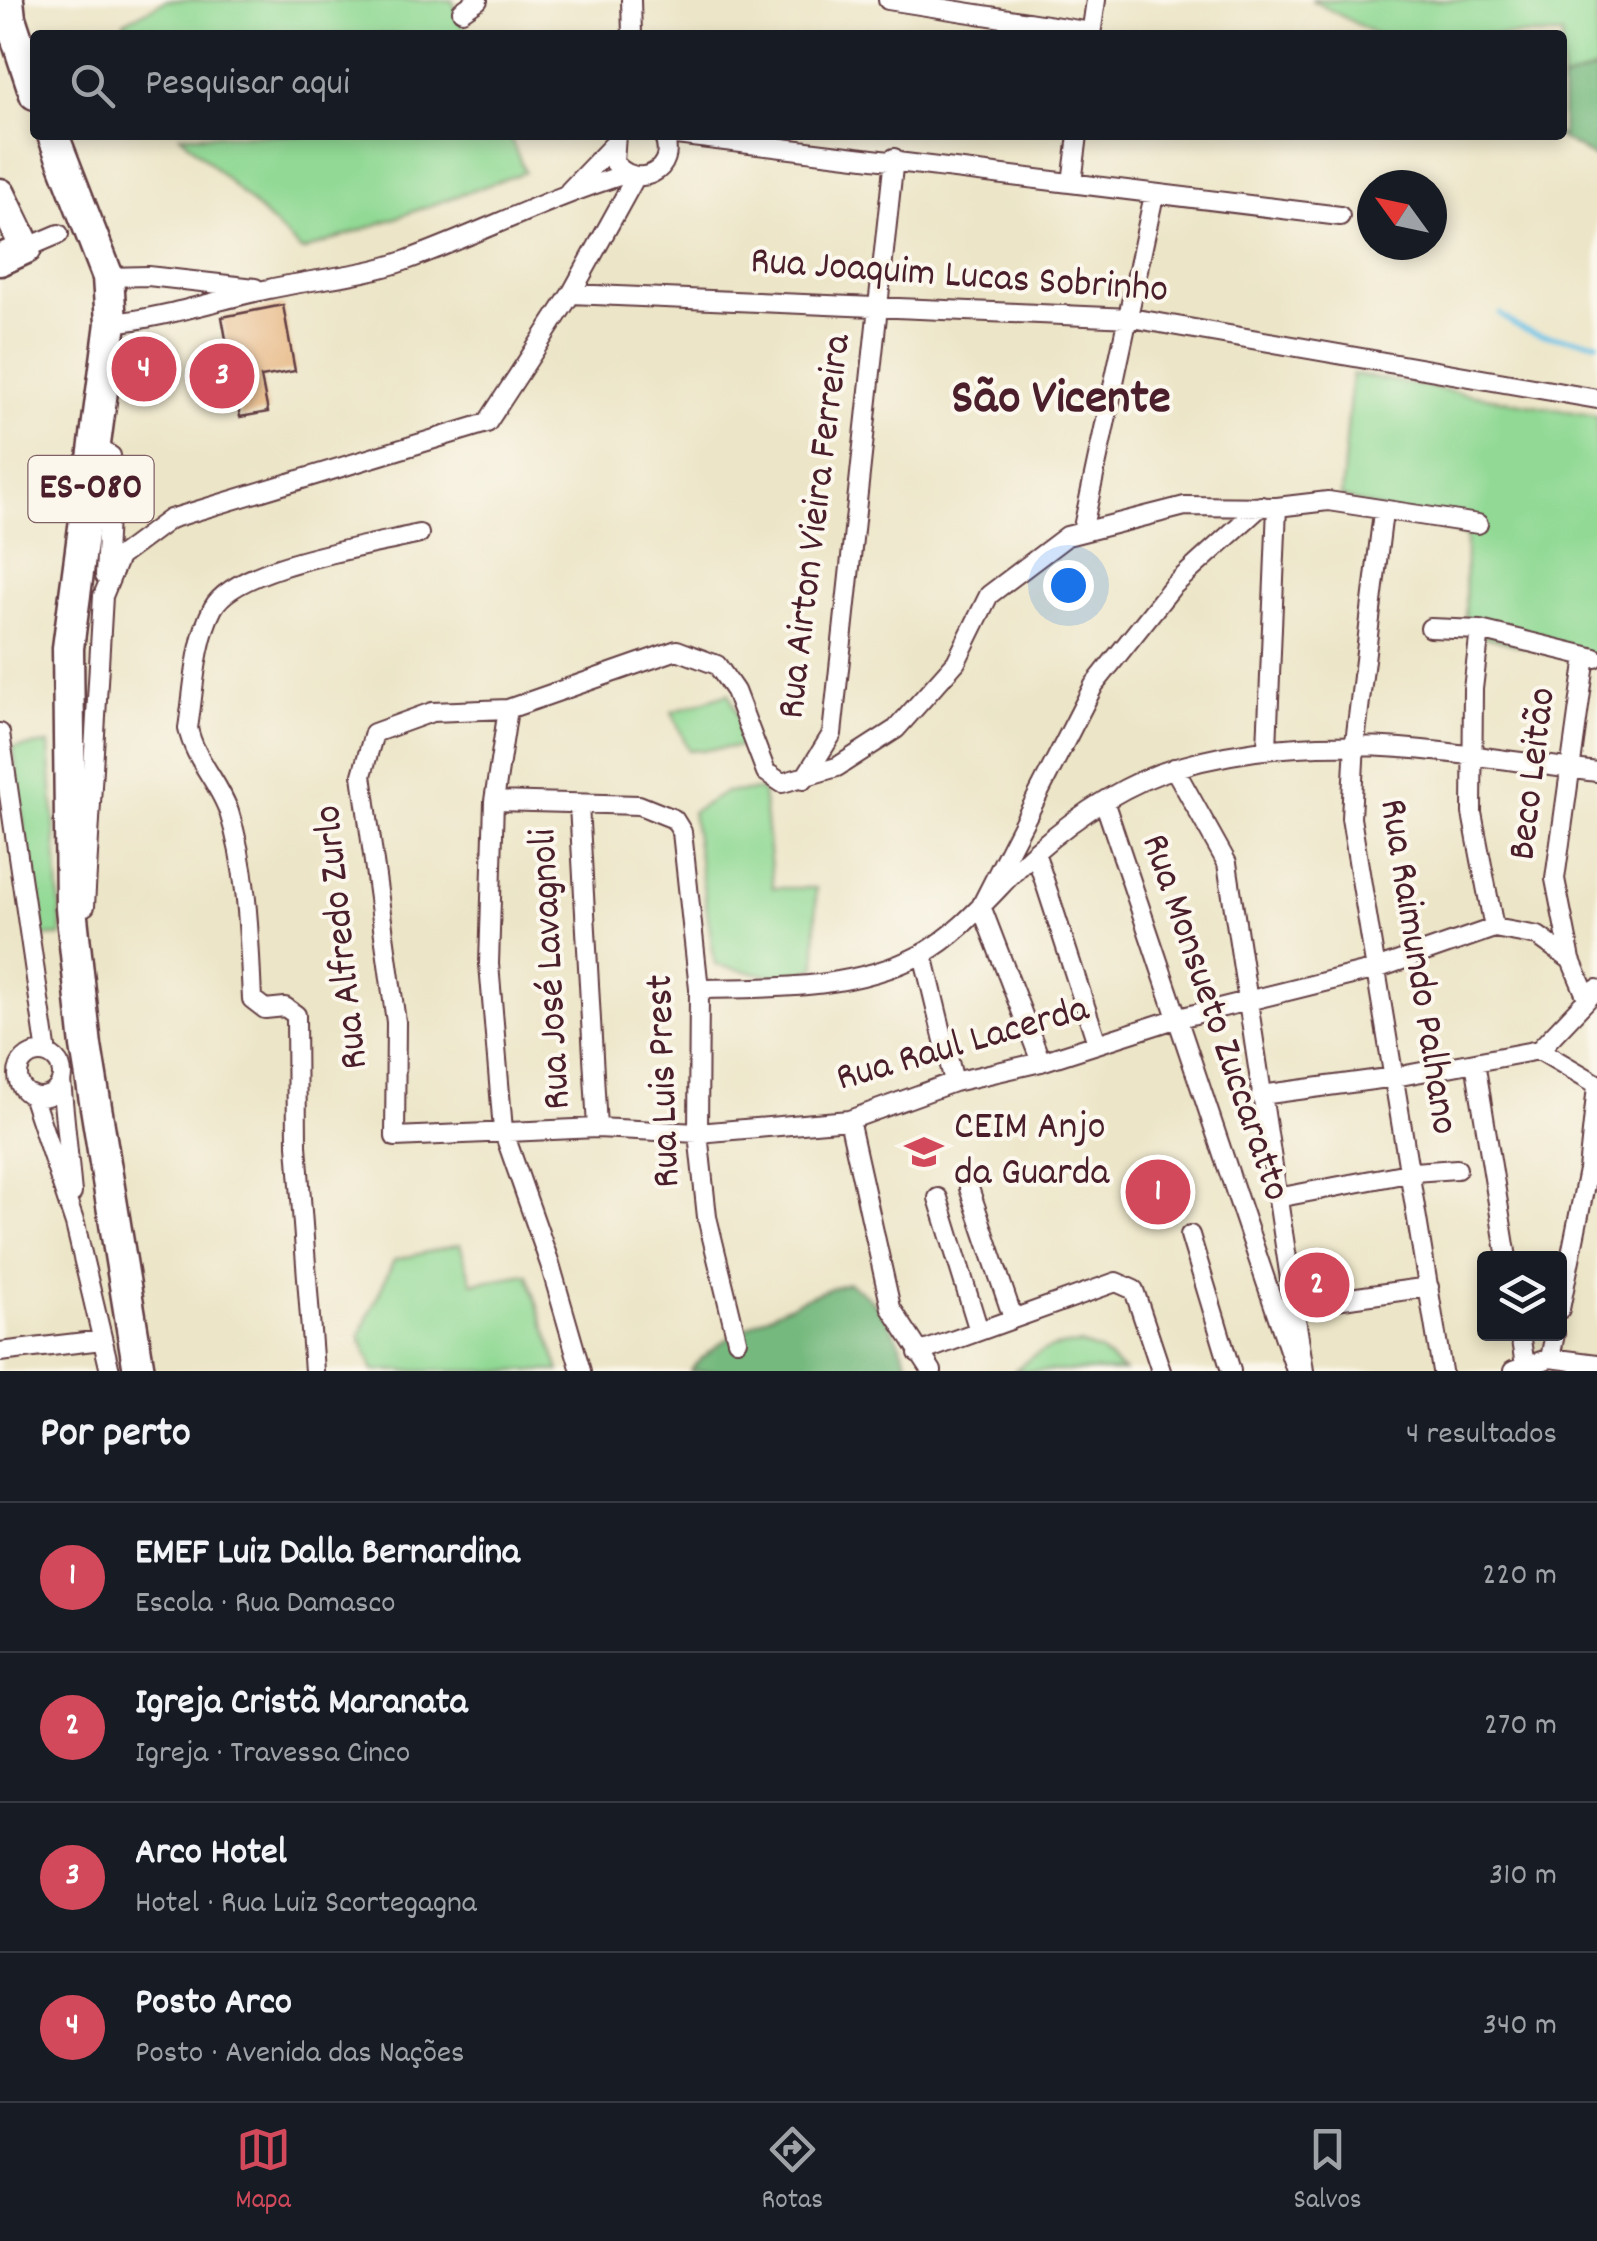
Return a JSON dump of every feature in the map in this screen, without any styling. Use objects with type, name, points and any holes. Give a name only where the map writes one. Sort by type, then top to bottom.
[{"type":"main road","points":[[6,12],[30,80]]},
{"type":"main road","name":"ES-080","points":[[55,140],[108,278],[111,322],[68,648],[70,908],[116,1335],[136,1371]]},
{"type":"main road","points":[[0,194],[13,254]]},
{"type":"main road","name":"ES-080","points":[[71,761],[86,906],[86,1046]]},
{"type":"street","points":[[462,11],[478,0]]},
{"type":"street","points":[[631,0],[632,30]]},
{"type":"street","points":[[888,0],[1067,30]]},
{"type":"street","points":[[1092,30],[1096,0]]},
{"type":"street","points":[[111,322],[149,320],[266,289],[398,263],[515,220],[568,191],[660,170],[667,150],[664,140]]},
{"type":"street","points":[[723,140],[894,158],[1154,195],[1340,216]]},
{"type":"street","points":[[1072,183],[1077,140]]},
{"type":"street","points":[[614,141],[614,162],[630,176]]},
{"type":"street","points":[[568,191],[614,141]]},
{"type":"street","name":"Rua Airton Vieira Ferreira","points":[[804,779],[832,734],[894,158]]},
{"type":"street","points":[[113,552],[170,519],[487,423],[571,294],[630,176]]},
{"type":"street","points":[[1082,532],[1131,318],[1154,195]]},
{"type":"street","points":[[13,254],[59,234]]},
{"type":"street","points":[[108,278],[148,276],[266,289]]},
{"type":"street","name":"Rua Joaquim Lucas Sobrinho","points":[[571,294],[1131,318],[1597,399]]},
{"type":"street","points":[[86,906],[103,596],[113,552],[111,456],[97,447]]},
{"type":"street","points":[[581,1371],[550,1264],[503,1130],[489,964],[494,801],[508,709],[677,650],[717,664],[734,691],[766,772],[782,783],[804,779],[837,768],[896,729],[956,662],[989,594],[1068,536],[1185,506],[1328,501],[1478,524]]},
{"type":"street","points":[[1268,748],[1269,506]]},
{"type":"street","points":[[1040,1062],[981,906],[1094,685],[1173,586],[1269,506]]},
{"type":"street","name":"Rua Raimundo Palhano","points":[[1382,512],[1355,742],[1351,818],[1413,1172],[1442,1371]]},
{"type":"street","points":[[314,1371],[296,1145],[296,1014],[285,1007],[265,1009],[252,999],[247,905],[230,815],[188,728],[199,658],[213,608],[226,592],[301,560],[418,534]]},
{"type":"street","points":[[1430,628],[1480,630],[1591,657]]},
{"type":"street","points":[[1480,630],[1470,756],[1472,813],[1494,928],[1538,936],[1571,960]]},
{"type":"street","name":"Beco Leitão","points":[[1591,657],[1568,768],[1555,879],[1571,960],[1592,993]]},
{"type":"street","name":"Rua Alfredo Zurlo","points":[[395,1137],[396,1022],[362,775],[364,754],[374,733],[432,712],[508,709]]},
{"type":"street","points":[[0,734],[4,798],[47,1054],[61,1068],[76,1224]]},
{"type":"street","points":[[699,988],[794,988],[868,973],[923,954],[981,906],[1035,852],[1104,801],[1174,768],[1268,748],[1355,742],[1597,772]]},
{"type":"street","name":"Rua Monsueto Zuccaratto","points":[[1174,768],[1226,863],[1304,1371]]},
{"type":"street","points":[[494,801],[578,806]]},
{"type":"street","name":"Rua Monsueto Zuccaratto","points":[[1104,801],[1174,1019],[1296,1371]]},
{"type":"street","name":"Rua Luis Prest","points":[[578,806],[639,805],[674,819],[682,832],[699,988],[698,1132],[707,1216],[737,1340]]},
{"type":"street","name":"Rua José Lavagnoli","points":[[578,806],[597,1128]]},
{"type":"street","points":[[1035,852],[1097,1043]]},
{"type":"street","name":"Rua Raul Lacerda","points":[[395,1137],[597,1128],[698,1132],[850,1120],[954,1082],[1040,1062],[1174,1019],[1376,969],[1494,928]]},
{"type":"street","points":[[923,954],[954,1082]]},
{"type":"street","points":[[1261,1094],[1395,1077],[1539,1050],[1592,993]]},
{"type":"street","points":[[1539,1050],[1597,1085],[1588,1170],[1567,1275]]},
{"type":"street","points":[[13,1073],[34,1054],[47,1054]]},
{"type":"street","points":[[1476,1062],[1506,1251]]},
{"type":"street","points":[[0,1066],[13,1073],[32,1095],[116,1335],[110,1371]]},
{"type":"street","points":[[32,1095],[46,1096],[61,1082]]},
{"type":"street","points":[[850,1120],[891,1308],[932,1371]]},
{"type":"street","points":[[1277,1198],[1413,1172],[1457,1169]]},
{"type":"street","points":[[969,1188],[1013,1318]]},
{"type":"street","points":[[938,1198],[979,1331]]},
{"type":"street","points":[[1190,1235],[1231,1371]]},
{"type":"street","points":[[918,1354],[1116,1282],[1134,1290],[1161,1371]]},
{"type":"street","points":[[1274,1309],[1429,1288]]},
{"type":"street","points":[[0,1352],[116,1335]]},
{"type":"street","points":[[1520,1341],[1519,1368],[1550,1358],[1597,1364]]},
{"type":"street","points":[[1550,1358],[1553,1341]]},
{"type":"green space","points":[[167,0],[452,0],[465,30],[128,30],[124,22]]},
{"type":"green space","points":[[1311,0],[1597,0],[1597,69],[1567,79],[1567,30],[1368,30]]},
{"type":"green space","points":[[1597,69],[1597,159],[1565,140],[1567,79]]},
{"type":"green space","points":[[185,140],[511,140],[525,172],[302,251]]},
{"type":"green space","points":[[1352,374],[1597,416],[1597,665],[1465,632],[1466,535],[1341,497]]},
{"type":"green space","points":[[729,693],[750,746],[689,751],[672,712]]},
{"type":"green space","points":[[49,744],[62,936],[39,936],[13,748]]},
{"type":"green space","points":[[763,790],[773,888],[816,888],[816,968],[777,977],[715,965],[692,812],[726,792]]},
{"type":"green space","points":[[460,1244],[472,1283],[527,1274],[560,1371],[373,1371],[360,1335],[394,1260]]},
{"type":"green space","points":[[848,1283],[871,1299],[888,1320],[911,1371],[690,1371],[719,1345],[763,1318]]},
{"type":"green space","points":[[1080,1344],[1100,1351],[1124,1371],[1015,1371],[1044,1350]]},
{"type":"building","points":[[283,305],[295,371],[261,377],[268,412],[240,417],[222,317]]},
{"type":"waterway","points":[[1500,314],[1534,333],[1597,342]]},
{"type":"place","name":"Posto Arco","points":[[144,369]]},
{"type":"place","name":"Arco Hotel","points":[[222,376]]},
{"type":"place","name":"CEIM Anjo da Guarda","points":[[924,1152]]},
{"type":"place","name":"EMEF Luiz Dalla Bernardina","points":[[1158,1192]]},
{"type":"place","name":"Igreja Cristã Maranata","points":[[1317,1285]]},
{"type":"district","name":"São Vicente","points":[[1061,401]]}]
